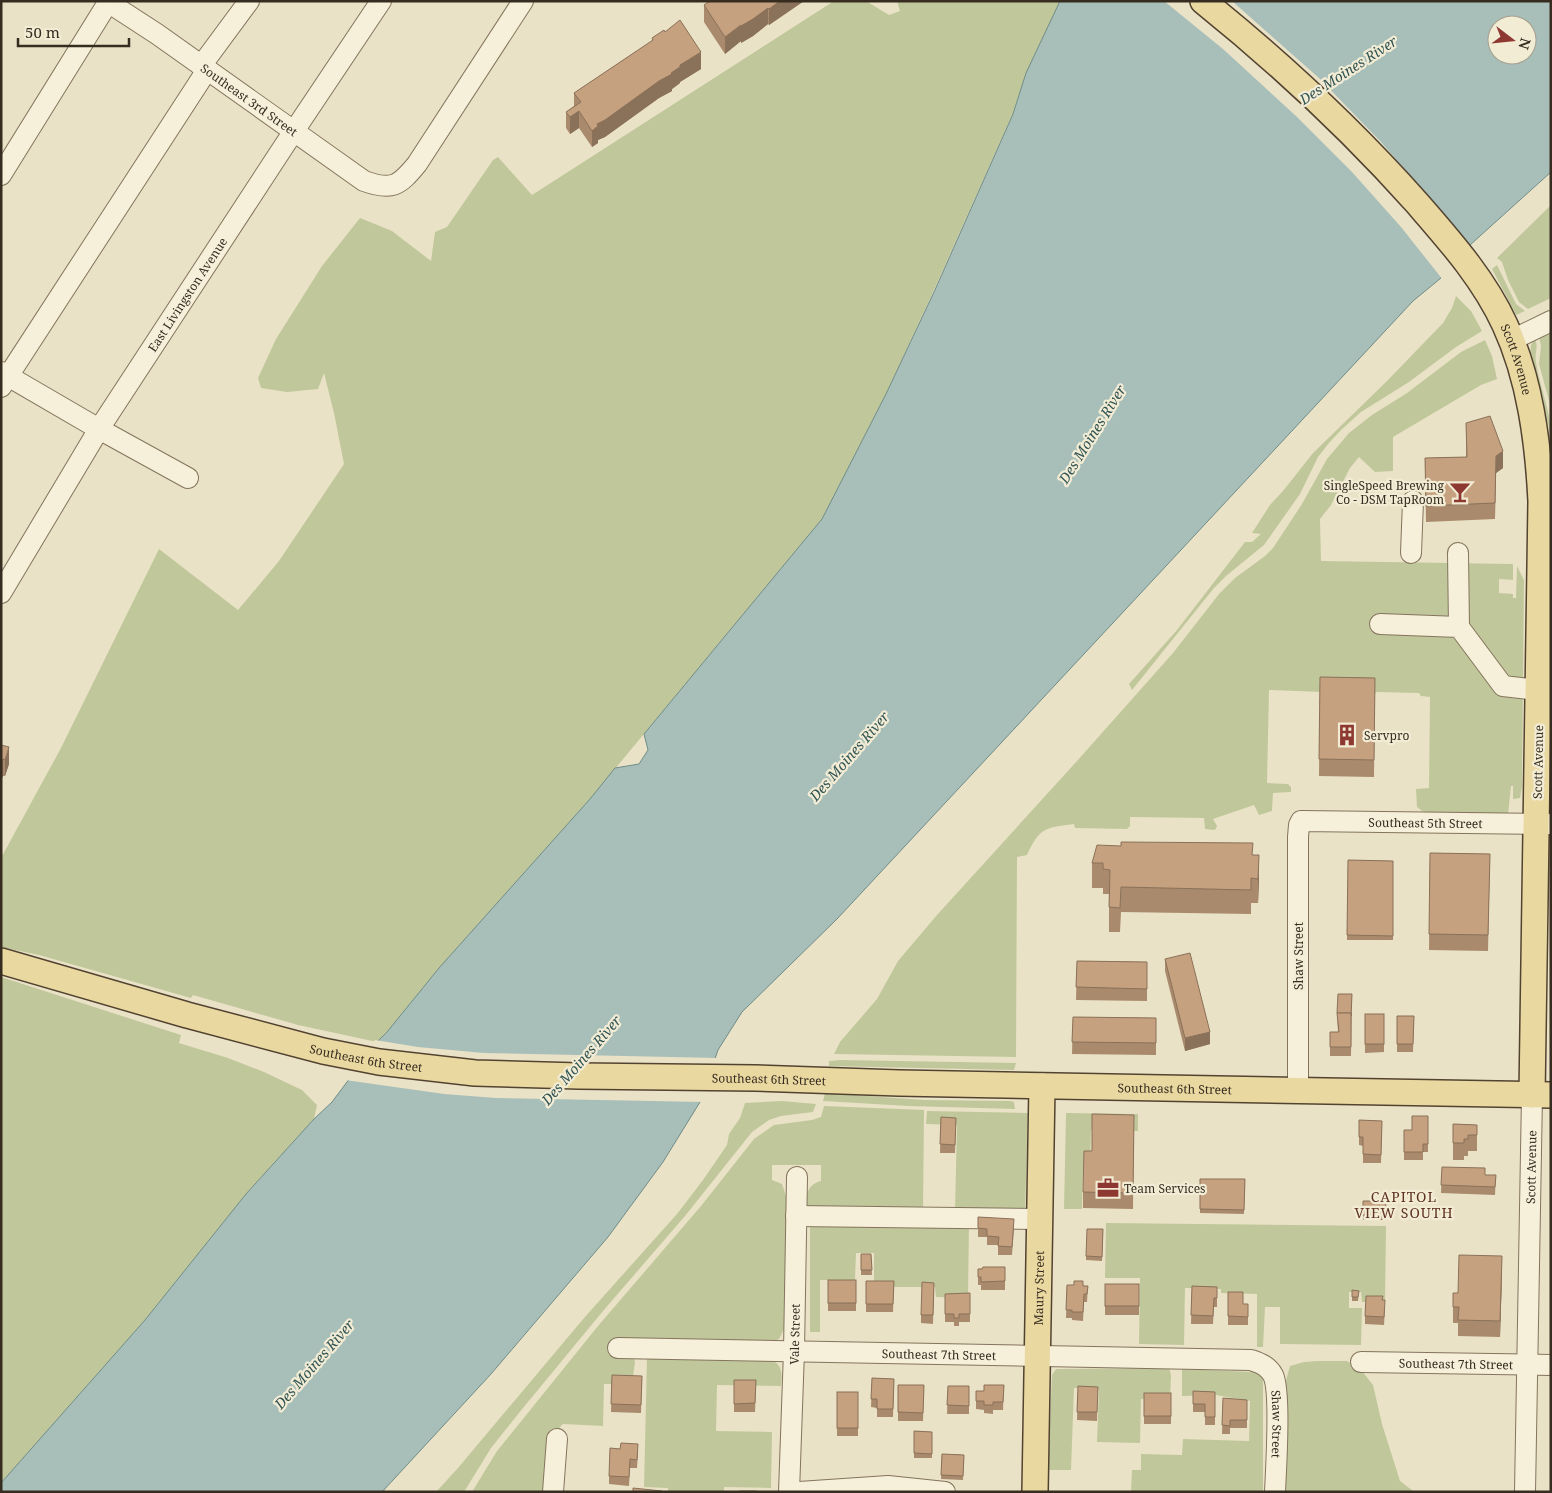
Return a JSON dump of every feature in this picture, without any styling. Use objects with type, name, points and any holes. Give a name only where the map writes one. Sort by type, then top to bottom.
[{"type":"main road","name":"Scott Avenue","points":[[1203,1],[1254,42],[1323,104],[1382,164],[1434,222],[1479,278],[1492,299],[1512,340],[1524,380],[1536,438],[1546,553],[1538,690],[1544,824],[1541,1095]]},
{"type":"main road","name":"Southeast 6th Street","points":[[1,961],[187,1015],[323,1051],[379,1062],[475,1073],[1541,1095]]},
{"type":"main road","name":"Maury Street","points":[[1035,1492],[1042,1086]]},
{"type":"street","name":"Southeast 3rd Street","points":[[110,1],[114,6],[364,181],[380,187],[393,185],[404,180],[522,1]]},
{"type":"street","points":[[1,175],[110,1]]},
{"type":"street","points":[[188,478],[3,378],[249,1]]},
{"type":"street","name":"East Livingston Avenue","points":[[1,593],[99,429],[381,1]]},
{"type":"street","points":[[1512,340],[1551,321]]},
{"type":"street","points":[[1411,553],[1413,502]]},
{"type":"street","points":[[1458,553],[1459,627],[1504,686],[1538,690]]},
{"type":"street","points":[[1380,624],[1459,627]]},
{"type":"street","name":"Southeast 5th Street","points":[[1302,821],[1544,824]]},
{"type":"street","name":"Shaw Street","points":[[1298,1091],[1298,846],[1299,825],[1302,821]]},
{"type":"street","name":"Scott Avenue","points":[[1525,1492],[1527,1365],[1541,1095]]},
{"type":"street","name":"Vale Street","points":[[789,1492],[797,1177]]},
{"type":"street","points":[[796,1216],[1040,1219]]},
{"type":"street","name":"Southeast 7th Street","points":[[618,1348],[1037,1357],[1239,1359],[1261,1363]]},
{"type":"street","name":"Southeast 7th Street","points":[[1361,1362],[1551,1366]]},
{"type":"street","name":"Shaw Street","points":[[1261,1363],[1269,1369],[1277,1386],[1275,1492]]},
{"type":"street","points":[[553,1492],[557,1439]]},
{"type":"street","points":[[799,1492],[888,1486],[945,1492]]},
{"type":"green space","points":[[834,1],[866,1],[889,15],[900,11],[897,1],[1060,1],[1026,73],[1013,113],[933,292],[886,394],[822,519],[590,799],[439,968],[387,1032],[377,1042],[298,1025],[193,995],[191,998],[39,955],[1,947],[1,858],[61,748],[159,549],[238,610],[279,561],[344,464],[324,373],[318,389],[287,392],[261,388],[258,378],[276,339],[322,266],[360,218],[392,231],[431,261],[435,232],[447,227],[493,160],[498,157],[532,195]]},
{"type":"green space","points":[[1551,205],[1551,298],[1528,309],[1519,302],[1508,280],[1502,262],[1497,258]]},
{"type":"green space","points":[[1497,265],[1516,304],[1525,311],[1516,315],[1492,269]]},
{"type":"green space","points":[[1456,296],[1471,311],[1482,331],[1456,347],[1409,382],[1361,412],[1342,429],[1318,457],[1300,494],[1264,545],[1214,588],[1132,690],[1129,684],[1177,630],[1245,542],[1252,542],[1261,534],[1252,533],[1270,505],[1313,453],[1443,323],[1452,308]]},
{"type":"green space","points":[[1551,331],[1551,408],[1539,364],[1541,346],[1539,337]]},
{"type":"green space","points":[[1535,339],[1537,345],[1536,362],[1551,428],[1551,438],[1530,357],[1531,345]]},
{"type":"green space","points":[[1485,340],[1492,356],[1497,379],[1481,385],[1393,437],[1393,471],[1375,472],[1359,457],[1350,468],[1331,505],[1320,519],[1321,561],[1513,564],[1513,580],[1499,579],[1499,593],[1513,594],[1513,598],[1516,598],[1517,566],[1524,580],[1522,787],[1520,798],[1513,799],[1513,786],[1511,786],[1508,814],[1426,812],[1417,807],[1416,789],[1429,788],[1430,697],[1421,696],[1419,693],[1376,692],[1375,694],[1269,690],[1267,783],[1288,784],[1291,787],[1291,792],[1273,793],[1272,811],[1259,815],[1254,805],[1213,819],[1217,826],[1215,830],[1205,829],[1204,818],[1130,817],[1130,826],[1127,829],[1075,828],[1074,824],[1050,828],[1040,834],[1027,855],[1017,857],[1016,1057],[834,1054],[840,1042],[877,999],[898,961],[937,915],[1173,653],[1219,594],[1235,578],[1273,548],[1302,504],[1327,459],[1349,433],[1372,415],[1407,393],[1461,352]]},
{"type":"green space","points":[[1,977],[181,1035],[179,1043],[228,1058],[264,1072],[302,1090],[317,1105],[314,1119],[246,1194],[145,1320],[1,1483]]},
{"type":"green space","points":[[829,1061],[1016,1063],[1014,1070],[829,1066]]},
{"type":"green space","points":[[825,1093],[924,1100],[1010,1101],[1014,1102],[1015,1109],[823,1101]]},
{"type":"green space","points":[[782,1101],[816,1104],[813,1112],[781,1116],[769,1120],[752,1132],[685,1216],[603,1311],[491,1448],[464,1492],[436,1492],[584,1318],[677,1214],[727,1145],[729,1134],[740,1118],[745,1103]]},
{"type":"green space","points":[[824,1106],[924,1110],[923,1213],[805,1210],[810,1188],[821,1181],[821,1165],[772,1165],[772,1180],[782,1184],[788,1202],[785,1327],[779,1339],[775,1341],[616,1341],[612,1358],[633,1355],[635,1362],[632,1384],[604,1384],[603,1426],[563,1424],[552,1435],[545,1492],[472,1492],[497,1451],[598,1326],[701,1206],[754,1139],[774,1125],[821,1117]]},
{"type":"green space","points":[[927,1111],[1028,1113],[1025,1213],[955,1211],[957,1125],[926,1124]]},
{"type":"green space","points":[[1066,1113],[1138,1114],[1138,1131],[1091,1130],[1090,1166],[1083,1166],[1082,1209],[1064,1209]]},
{"type":"green space","points":[[1106,1223],[1386,1226],[1385,1302],[1362,1302],[1361,1292],[1349,1292],[1349,1308],[1362,1308],[1361,1345],[1280,1344],[1280,1307],[1265,1307],[1263,1347],[1257,1347],[1257,1294],[1221,1293],[1221,1289],[1185,1288],[1184,1345],[1139,1344],[1140,1278],[1105,1278]]},
{"type":"green space","points":[[810,1224],[969,1224],[968,1298],[936,1297],[935,1287],[874,1287],[874,1253],[856,1253],[855,1280],[820,1280],[820,1332],[810,1332]]},
{"type":"green space","points":[[647,1357],[771,1360],[778,1364],[781,1374],[781,1386],[717,1385],[716,1431],[772,1432],[771,1488],[724,1487],[724,1492],[668,1492],[668,1488],[644,1487]]},
{"type":"green space","points":[[1317,1361],[1347,1361],[1361,1370],[1373,1385],[1382,1424],[1400,1481],[1413,1491],[1423,1492],[1284,1492],[1285,1384],[1290,1366]]},
{"type":"green space","points":[[1169,1368],[1171,1375],[1170,1400],[1141,1399],[1140,1443],[1097,1442],[1099,1389],[1074,1388],[1071,1470],[1048,1470],[1052,1375],[1056,1369]]},
{"type":"green space","points":[[1182,1369],[1253,1372],[1263,1378],[1263,1492],[1131,1492],[1132,1470],[1141,1470],[1141,1454],[1182,1455],[1183,1439],[1249,1441],[1250,1401],[1216,1395],[1182,1396]]},
{"type":"water","name":"Des Moines River","points":[[1060,1],[1551,1],[1551,172],[1470,245],[1441,278],[1413,301],[837,919],[742,1012],[718,1050],[700,1102],[663,1162],[608,1237],[491,1374],[382,1492],[1,1492],[1,1483],[145,1320],[246,1194],[314,1119],[332,1102],[377,1042],[439,968],[590,799],[615,768],[639,764],[648,750],[644,734],[822,519],[886,394],[934,292],[1013,114],[1026,73]]},
{"type":"pier","points":[[1164,1],[1232,1],[1319,78],[1381,142],[1472,247],[1443,280],[1401,227],[1352,172],[1296,116],[1223,49]]},
{"type":"pier","points":[[375,1040],[418,1047],[484,1053],[718,1058],[703,1102],[496,1098],[444,1094],[345,1080]]},
{"type":"building","points":[[710,1],[780,1],[725,37],[704,5]]},
{"type":"building","points":[[680,20],[701,52],[680,65],[672,74],[597,124],[598,126],[592,131],[579,111],[570,117],[566,112],[581,102],[574,93]]},
{"type":"building","name":"SingleSpeed Brewing Co - DSM TapRoom","points":[[1490,416],[1503,451],[1496,456],[1495,503],[1426,506],[1425,458],[1467,457],[1466,423]]},
{"type":"building","name":"Servpro","points":[[1320,677],[1375,678],[1374,760],[1319,759]]},
{"type":"building","points":[[1,745],[9,747],[5,760],[3,759],[1,764]]},
{"type":"building","points":[[1121,842],[1253,843],[1252,855],[1259,855],[1258,879],[1251,878],[1251,890],[1121,887],[1120,908],[1109,907],[1110,870],[1103,869],[1103,863],[1092,863],[1097,845],[1121,846]]},
{"type":"building","points":[[1430,853],[1490,854],[1488,935],[1429,934]]},
{"type":"building","points":[[1348,860],[1393,861],[1393,936],[1347,935]]},
{"type":"building","points":[[1190,953],[1210,1032],[1185,1038],[1165,959]]},
{"type":"building","points":[[1077,961],[1147,962],[1147,989],[1076,987]]},
{"type":"building","points":[[1338,994],[1352,994],[1351,1016],[1351,1013],[1337,1013]]},
{"type":"building","points":[[1337,1013],[1351,1013],[1351,1047],[1330,1047],[1330,1032],[1339,1032]]},
{"type":"building","points":[[1365,1014],[1384,1014],[1384,1044],[1365,1044]]},
{"type":"building","points":[[1397,1016],[1414,1016],[1413,1044],[1397,1044]]},
{"type":"building","points":[[1073,1017],[1156,1018],[1156,1043],[1072,1042]]},
{"type":"building","name":"Team Services","points":[[1092,1114],[1134,1115],[1133,1193],[1083,1192],[1084,1151],[1092,1151]]},
{"type":"building","points":[[1412,1116],[1428,1116],[1428,1144],[1423,1144],[1423,1152],[1404,1152],[1404,1130],[1412,1130]]},
{"type":"building","points":[[941,1117],[956,1118],[955,1145],[940,1144]]},
{"type":"building","points":[[1359,1120],[1382,1121],[1381,1155],[1363,1154],[1363,1137],[1359,1137]]},
{"type":"building","points":[[1453,1124],[1477,1125],[1477,1135],[1468,1135],[1468,1139],[1464,1139],[1464,1143],[1453,1143]]},
{"type":"building","points":[[1442,1167],[1485,1168],[1485,1175],[1496,1175],[1495,1187],[1441,1185]]},
{"type":"building","points":[[1200,1179],[1245,1179],[1244,1210],[1200,1209]]},
{"type":"building","points":[[1363,1201],[1386,1201],[1385,1216],[1363,1215]]},
{"type":"building","points":[[978,1217],[1014,1219],[1012,1247],[998,1246],[999,1237],[987,1236],[987,1229],[978,1228]]},
{"type":"building","points":[[1087,1229],[1103,1229],[1102,1257],[1086,1256]]},
{"type":"building","points":[[861,1254],[871,1254],[872,1270],[861,1270]]},
{"type":"building","points":[[1459,1255],[1502,1256],[1500,1321],[1458,1320],[1459,1307],[1453,1307],[1453,1293],[1458,1293]]},
{"type":"building","points":[[983,1267],[1005,1267],[1005,1281],[981,1282],[981,1277],[978,1277],[978,1269]]},
{"type":"building","points":[[828,1280],[856,1280],[856,1303],[828,1303]]},
{"type":"building","points":[[866,1281],[894,1281],[893,1304],[866,1304]]},
{"type":"building","points":[[1074,1281],[1083,1281],[1083,1286],[1088,1286],[1087,1294],[1084,1294],[1083,1312],[1066,1310],[1067,1285],[1074,1285]]},
{"type":"building","points":[[922,1282],[934,1283],[933,1315],[921,1315]]},
{"type":"building","points":[[1105,1284],[1139,1284],[1139,1306],[1105,1306]]},
{"type":"building","points":[[1192,1286],[1217,1287],[1217,1298],[1214,1298],[1213,1316],[1191,1315]]},
{"type":"building","points":[[1352,1290],[1359,1291],[1358,1297],[1352,1297]]},
{"type":"building","points":[[1228,1292],[1243,1292],[1243,1304],[1248,1304],[1248,1317],[1228,1316]]},
{"type":"building","points":[[970,1293],[970,1314],[959,1314],[959,1318],[954,1318],[954,1314],[945,1314],[945,1294]]},
{"type":"building","points":[[1366,1296],[1383,1296],[1382,1300],[1385,1300],[1384,1317],[1365,1316]]},
{"type":"building","points":[[612,1375],[642,1376],[641,1405],[611,1404]]},
{"type":"building","points":[[872,1378],[894,1379],[893,1409],[877,1409],[877,1399],[871,1399]]},
{"type":"building","points":[[734,1380],[756,1380],[755,1403],[734,1404]]},
{"type":"building","points":[[898,1385],[924,1385],[923,1413],[898,1412]]},
{"type":"building","points":[[984,1385],[1004,1385],[1003,1402],[993,1402],[993,1405],[984,1405],[984,1401],[976,1401],[976,1391],[984,1391]]},
{"type":"building","points":[[948,1386],[969,1386],[969,1406],[947,1405]]},
{"type":"building","points":[[1078,1386],[1098,1387],[1097,1412],[1077,1412]]},
{"type":"building","points":[[1193,1391],[1215,1392],[1215,1417],[1205,1417],[1205,1404],[1193,1404]]},
{"type":"building","points":[[837,1392],[858,1392],[858,1428],[837,1428]]},
{"type":"building","points":[[1144,1393],[1171,1393],[1171,1416],[1144,1416]]},
{"type":"building","points":[[1223,1398],[1247,1400],[1247,1420],[1230,1420],[1230,1426],[1222,1425]]},
{"type":"building","points":[[914,1431],[932,1432],[932,1454],[914,1453]]},
{"type":"building","points":[[621,1443],[638,1444],[637,1460],[630,1459],[629,1477],[609,1476],[610,1448],[620,1449]]},
{"type":"building","points":[[942,1454],[964,1455],[963,1476],[941,1475]]},
{"type":"building","points":[[633,1488],[662,1491],[662,1492],[633,1492]]},
{"type":"building","points":[[756,1491],[756,1492],[740,1492]]},
{"type":"place","name":"SingleSpeed Brewing Co - DSM TapRoom","points":[[1460,492]]},
{"type":"place","name":"Servpro","points":[[1347,735]]},
{"type":"place","name":"Team Services","points":[[1108,1188]]},
{"type":"district","name":"CAPITOL VIEW SOUTH","points":[[1404,1204]]}]
